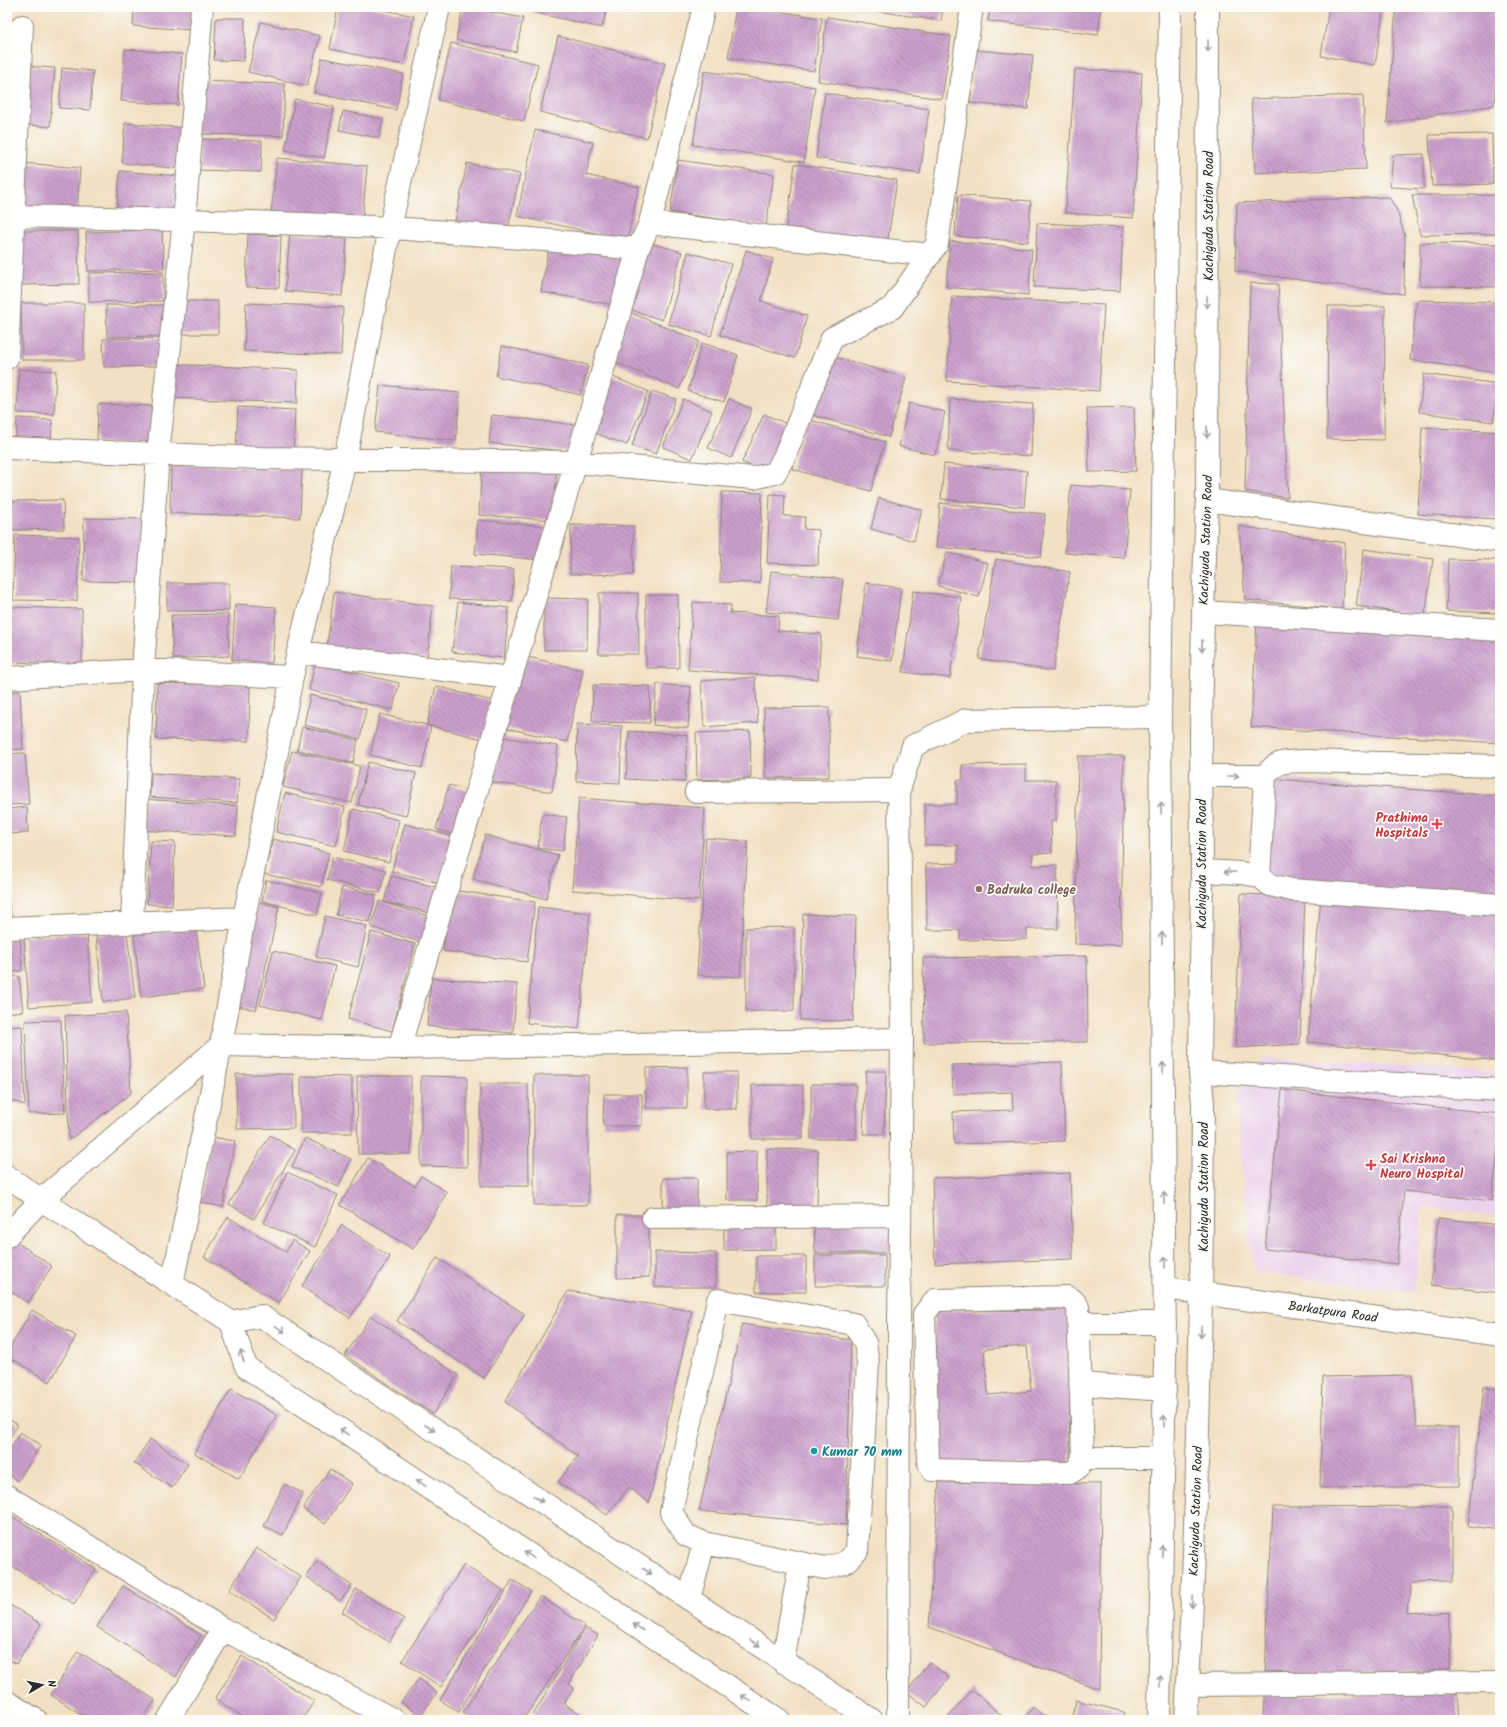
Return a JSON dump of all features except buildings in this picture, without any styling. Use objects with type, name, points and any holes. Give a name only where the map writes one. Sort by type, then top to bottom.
[{"type":"street","points":[[132,923],[143,670],[158,454],[184,220],[202,7]]},
{"type":"street","points":[[172,1284],[221,1045],[244,918],[292,677],[345,460],[390,228],[439,7]]},
{"type":"street","points":[[399,1048],[576,462],[638,249],[650,223],[704,7]]},
{"type":"street","points":[[7,448],[261,458],[576,462],[753,478],[775,473],[785,455],[832,338],[892,308],[937,244],[972,7]]},
{"type":"street","points":[[1159,1720],[1165,1390],[1160,717],[1170,7]]},
{"type":"street","name":"Kachiguda Station Road","points":[[1186,1720],[1202,1293],[1203,1103],[1200,1072],[1202,871],[1201,776],[1203,612],[1207,500],[1208,7]]},
{"type":"street","points":[[7,358],[14,216],[11,147],[22,26]]},
{"type":"street","points":[[14,216],[184,220],[390,228],[638,249]]},
{"type":"street","points":[[650,223],[930,255]]},
{"type":"street","points":[[1207,500],[1500,541]]},
{"type":"street","points":[[1203,612],[1500,630]]},
{"type":"street","points":[[298,652],[510,678]]},
{"type":"street","points":[[7,678],[143,670],[292,677]]},
{"type":"street","points":[[898,1720],[902,1040],[899,790],[913,746],[966,720],[1160,717]]},
{"type":"street","points":[[1258,876],[1265,776],[1273,766],[1285,762],[1304,761],[1500,766]]},
{"type":"street","points":[[1201,776],[1265,776]]},
{"type":"street","points":[[696,792],[899,790]]},
{"type":"street","points":[[1202,871],[1241,873],[1258,876],[1270,885],[1292,890],[1500,905]]},
{"type":"street","points":[[7,928],[244,918]]},
{"type":"street","points":[[7,1236],[41,1200],[221,1045],[399,1048],[902,1040]]},
{"type":"street","points":[[1200,1072],[1500,1090]]},
{"type":"street","points":[[7,1176],[41,1200],[231,1322],[246,1367],[779,1720]]},
{"type":"street","points":[[653,1218],[900,1216]]},
{"type":"street","name":"Barkatpura Road","points":[[1165,1288],[1500,1335]]},
{"type":"street","points":[[1067,1297],[1073,1300],[1078,1307],[1079,1323],[1083,1458],[1078,1468],[1070,1473],[932,1470],[928,1461],[924,1314],[934,1300],[1067,1297]]},
{"type":"street","points":[[718,1300],[854,1324],[865,1343],[868,1364],[857,1551],[844,1564],[825,1568],[800,1563],[704,1543],[686,1535],[671,1512],[718,1300]]},
{"type":"street","points":[[231,1322],[261,1316],[872,1720]]},
{"type":"street","points":[[1079,1323],[1165,1323]]},
{"type":"street","points":[[1080,1384],[1165,1390]]},
{"type":"street","points":[[1083,1458],[1164,1458]]},
{"type":"street","points":[[7,1496],[223,1630],[394,1720]]},
{"type":"street","points":[[689,1599],[704,1543]]},
{"type":"street","points":[[783,1662],[800,1563]]},
{"type":"street","points":[[168,1720],[223,1630]]},
{"type":"street","points":[[1188,1685],[1500,1682]]},
{"type":"street","points":[[7,1702],[36,1720]]},
{"type":"shaded area","name":"Sai Krishna Neuro Hospital","points":[[1261,1058],[1500,1073],[1500,1216],[1423,1207],[1415,1292],[1253,1272],[1238,1124],[1238,1094]]},
{"type":"place","name":"Prathima Hospitals","points":[[1437,824]]},
{"type":"place","name":"Badruka college","points":[[979,889]]},
{"type":"place","name":"Sai Krishna Neuro Hospital","points":[[1371,1165]]},
{"type":"place","name":"Kumar 70 mm","points":[[814,1451]]}]
